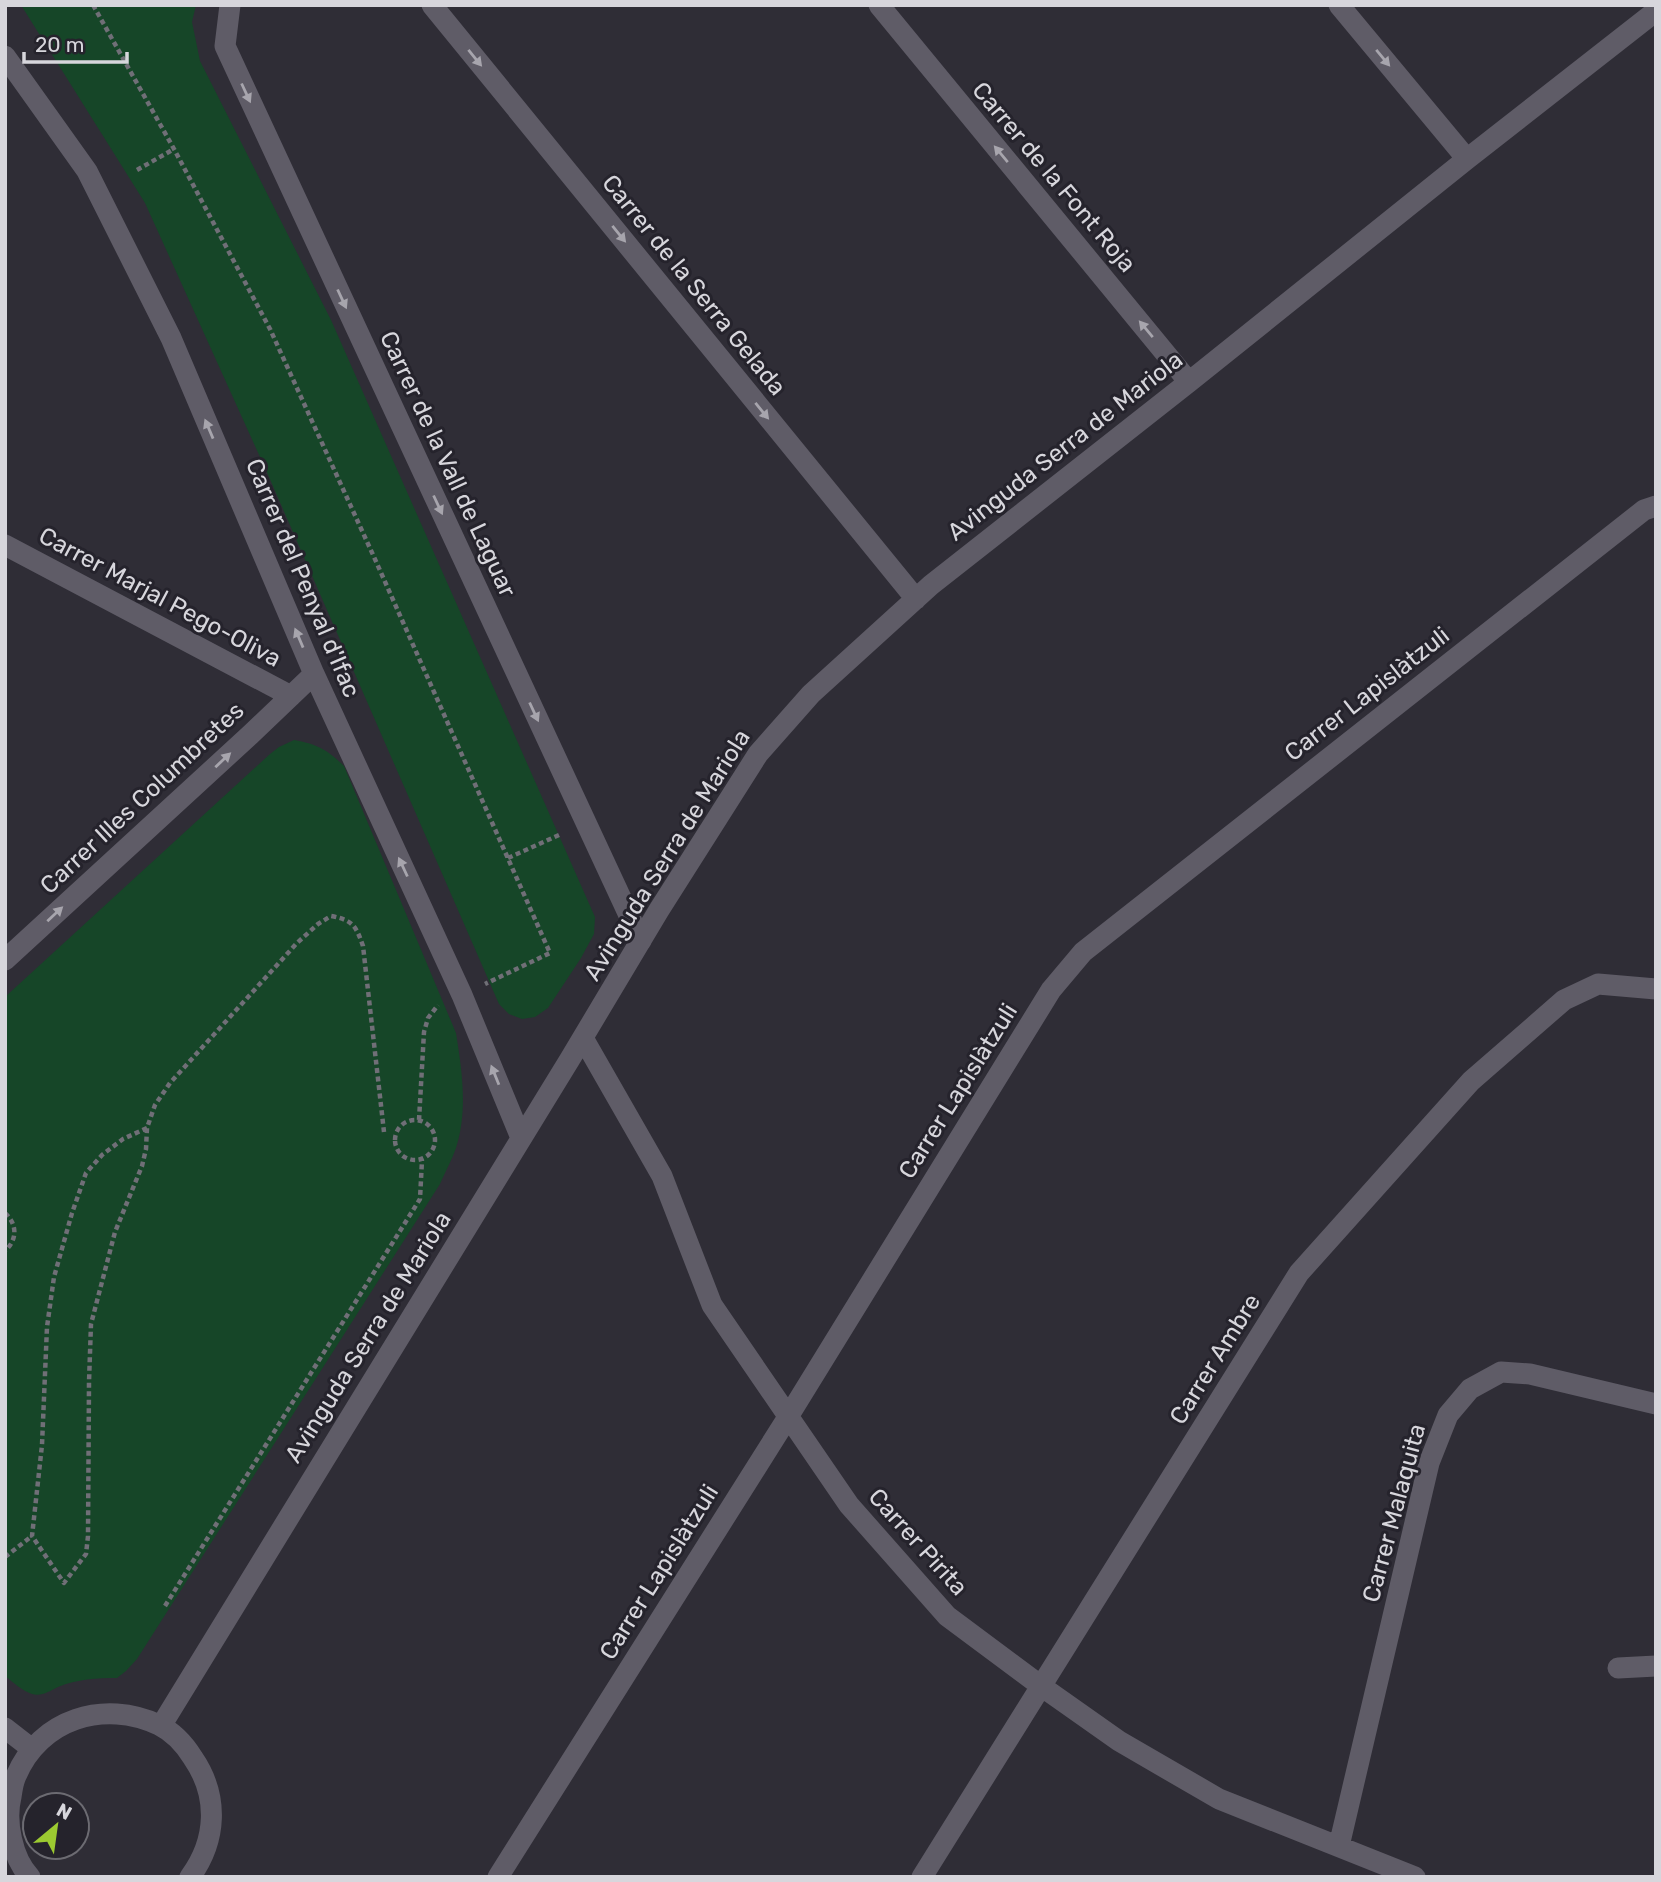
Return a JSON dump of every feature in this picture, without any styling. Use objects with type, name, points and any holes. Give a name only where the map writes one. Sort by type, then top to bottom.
[{"type":"street","name":"Carrer de la Vall de Laguar","points":[[230,5],[225,46],[641,941]]},
{"type":"street","name":"Carrer de la Serra Gelada","points":[[432,5],[916,599]]},
{"type":"street","name":"Carrer de la Font Roja","points":[[879,5],[1189,382]]},
{"type":"street","points":[[1339,5],[1467,159]]},
{"type":"street","name":"Avinguda Serra de Mariola","points":[[160,1726],[758,754],[811,694],[931,585],[1656,10]]},
{"type":"street","name":"Carrer del Penyal d'Ifac","points":[[5,56],[88,172],[171,338],[314,674],[462,995],[522,1138]]},
{"type":"street","name":"Carrer Lapislàtzuli","points":[[498,1877],[788,1417],[1051,990],[1083,952],[1644,509],[1656,506]]},
{"type":"street","name":"Carrer Marjal Pego-Oliva","points":[[5,545],[291,696]]},
{"type":"street","name":"Carrer Illes Columbretes","points":[[5,960],[314,674]]},
{"type":"street","name":"Carrer Ambre","points":[[922,1877],[1299,1273],[1471,1081],[1564,1000],[1598,984],[1656,989]]},
{"type":"street","name":"Carrer Pirita","points":[[583,1038],[662,1175],[712,1305],[849,1506],[947,1616],[1119,1741],[1219,1798],[1415,1877]]},
{"type":"street","name":"Carrer Malaquita","points":[[1339,1846],[1429,1463],[1448,1415],[1470,1389],[1501,1372],[1530,1374],[1656,1404]]},
{"type":"street","points":[[1618,1668],[1656,1666]]},
{"type":"street","points":[[30,1877],[12,1842],[8,1810],[15,1777],[32,1749],[59,1726],[92,1714],[127,1714],[160,1726],[185,1745],[202,1771],[212,1801],[211,1832],[201,1861],[190,1877]]},
{"type":"street","points":[[5,1728],[32,1749]]},
{"type":"path","points":[[93,5],[174,149],[276,341],[550,953],[440,1003],[428,1018],[424,1032],[419,1120]]},
{"type":"path","points":[[136,170],[174,149]]},
{"type":"path","points":[[508,858],[559,835]]},
{"type":"path","points":[[147,1128],[123,1139],[86,1172],[54,1277],[47,1327],[42,1445],[33,1536],[64,1583],[86,1554],[88,1536],[91,1324],[115,1232],[142,1166],[147,1128],[155,1105],[170,1083],[297,943],[331,916],[345,918],[356,926],[363,946],[384,1132]]},
{"type":"path","points":[[412,1120],[419,1120],[430,1127],[436,1140],[428,1157],[409,1160],[398,1152],[396,1133],[400,1127],[412,1120]]},
{"type":"path","points":[[165,1606],[420,1199],[422,1160]]},
{"type":"path","points":[[5,1213],[11,1218],[15,1234],[5,1251]]},
{"type":"path","points":[[5,1557],[33,1536]]},
{"type":"green space","points":[[21,5],[196,5],[192,22],[200,61],[331,320],[595,917],[594,934],[581,958],[548,1008],[535,1017],[522,1019],[509,1014],[499,1004],[265,468],[145,203]]},
{"type":"green space","points":[[294,740],[322,748],[344,766],[456,1033],[462,1076],[460,1134],[440,1184],[137,1659],[117,1678],[65,1684],[35,1695],[21,1689],[5,1676],[5,997],[270,754]]}]
